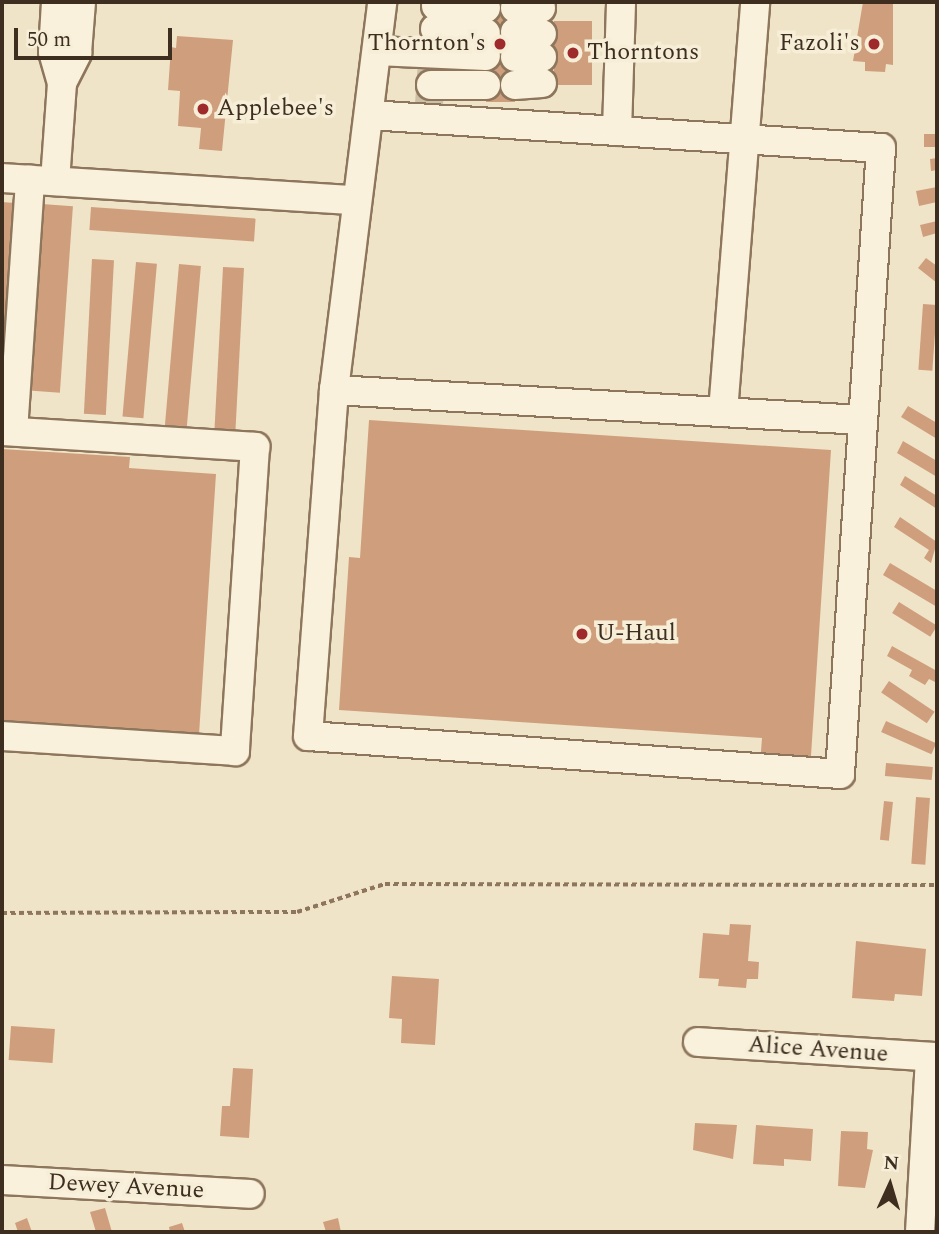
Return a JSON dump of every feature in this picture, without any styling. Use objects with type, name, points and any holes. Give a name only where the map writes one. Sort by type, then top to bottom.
[{"type":"street","points":[[56,2],[53,52],[62,83]]},
{"type":"street","points":[[2,736],[235,751],[255,447],[7,431],[42,181],[62,83],[77,52],[81,2]]},
{"type":"street","points":[[369,115],[881,148],[840,774],[308,736],[334,390],[382,2]]},
{"type":"street","points":[[617,131],[621,2]]},
{"type":"street","points":[[723,412],[755,2]]},
{"type":"street","points":[[377,51],[486,32],[435,17]]},
{"type":"street","points":[[431,85],[485,85]]},
{"type":"street","points":[[2,178],[356,200]]},
{"type":"street","points":[[334,390],[863,420]]},
{"type":"street","name":"Alice Avenue","points":[[698,1042],[934,1057]]},
{"type":"street","points":[[920,1232],[934,1057]]},
{"type":"street","name":"Dewey Avenue","points":[[2,1180],[250,1194]]},
{"type":"path","points":[[2,913],[297,912],[385,884],[937,885]]},
{"type":"building","name":"Thornton's","points":[[486,2],[515,2],[515,102],[486,102]]},
{"type":"building","name":"Fazoli's","points":[[863,2],[893,2],[893,65],[886,64],[885,72],[865,71],[865,62],[853,61]]},
{"type":"building","name":"Thorntons","points":[[554,21],[592,21],[592,85],[554,85]]},
{"type":"building","name":"Applebee's","points":[[177,36],[233,40],[222,151],[199,149],[201,128],[178,126],[180,91],[168,90],[171,47],[176,48]]},
{"type":"building","points":[[924,134],[937,134],[937,147],[924,147]]},
{"type":"building","points":[[937,158],[937,170],[931,171],[930,159]]},
{"type":"building","points":[[937,187],[937,202],[919,206],[916,191]]},
{"type":"building","points":[[2,202],[15,203],[4,374],[2,374]]},
{"type":"building","points":[[42,204],[73,206],[60,393],[29,391]]},
{"type":"building","points":[[91,207],[256,219],[254,241],[89,230]]},
{"type":"building","points":[[937,221],[937,233],[923,237],[920,225]]},
{"type":"building","points":[[926,258],[937,266],[937,283],[918,268]]},
{"type":"building","points":[[92,259],[114,260],[106,415],[84,414]]},
{"type":"building","points":[[136,262],[157,264],[143,418],[122,416]]},
{"type":"building","points":[[179,264],[201,266],[187,429],[165,427]]},
{"type":"building","points":[[223,267],[244,268],[235,431],[214,430]]},
{"type":"building","points":[[923,304],[937,305],[932,371],[918,370]]},
{"type":"building","points":[[908,406],[937,423],[937,439],[901,417]]},
{"type":"building","name":"U-Haul","points":[[369,420],[831,450],[811,756],[787,765],[760,764],[762,738],[339,710],[349,557],[360,558]]},
{"type":"building","points":[[903,441],[937,461],[937,477],[897,453]]},
{"type":"building","points":[[2,449],[130,457],[129,468],[216,474],[199,735],[2,722]]},
{"type":"building","points":[[905,476],[937,496],[937,509],[900,485]]},
{"type":"building","points":[[900,517],[937,542],[931,563],[924,558],[929,550],[894,527]]},
{"type":"building","points":[[890,563],[937,591],[937,607],[883,575]]},
{"type":"building","points":[[899,602],[937,626],[930,637],[892,613]]},
{"type":"building","points":[[892,646],[937,671],[937,683],[929,679],[925,685],[909,676],[912,670],[887,656]]},
{"type":"building","points":[[889,681],[935,712],[927,723],[881,693]]},
{"type":"building","points":[[886,721],[936,743],[931,754],[881,732]]},
{"type":"building","points":[[886,763],[933,767],[932,780],[885,776]]},
{"type":"building","points":[[916,797],[930,798],[925,865],[911,864]]},
{"type":"building","points":[[884,801],[893,802],[889,841],[880,840]]},
{"type":"building","points":[[730,924],[751,925],[748,961],[759,962],[758,979],[747,979],[746,988],[718,986],[719,979],[699,978],[703,933],[729,935]]},
{"type":"building","points":[[856,941],[926,949],[922,996],[895,994],[894,1001],[852,998]]},
{"type":"building","points":[[392,976],[439,979],[435,1045],[401,1043],[402,1019],[389,1018]]},
{"type":"building","points":[[11,1026],[55,1029],[53,1063],[9,1060]]},
{"type":"building","points":[[233,1068],[253,1069],[249,1138],[220,1136],[222,1106],[230,1106]]},
{"type":"building","points":[[695,1123],[737,1125],[733,1159],[693,1150]]},
{"type":"building","points":[[756,1125],[813,1129],[811,1161],[784,1159],[784,1166],[753,1164]]},
{"type":"building","points":[[841,1131],[868,1132],[867,1149],[873,1150],[865,1188],[838,1186]]},
{"type":"building","points":[[105,1208],[112,1232],[96,1232],[90,1212]]},
{"type":"building","points":[[27,1218],[32,1232],[18,1232],[15,1223]]},
{"type":"building","points":[[338,1218],[341,1232],[326,1232],[323,1222]]},
{"type":"building","points":[[182,1223],[185,1232],[170,1232],[169,1227]]},
{"type":"tunnel","points":[[428,119],[434,31]]},
{"type":"place","name":"Thornton's","points":[[500,44]]},
{"type":"place","name":"Fazoli's","points":[[874,44]]},
{"type":"place","name":"Thorntons","points":[[573,53]]},
{"type":"place","name":"Applebee's","points":[[203,109]]},
{"type":"place","name":"U-Haul","points":[[582,634]]}]
